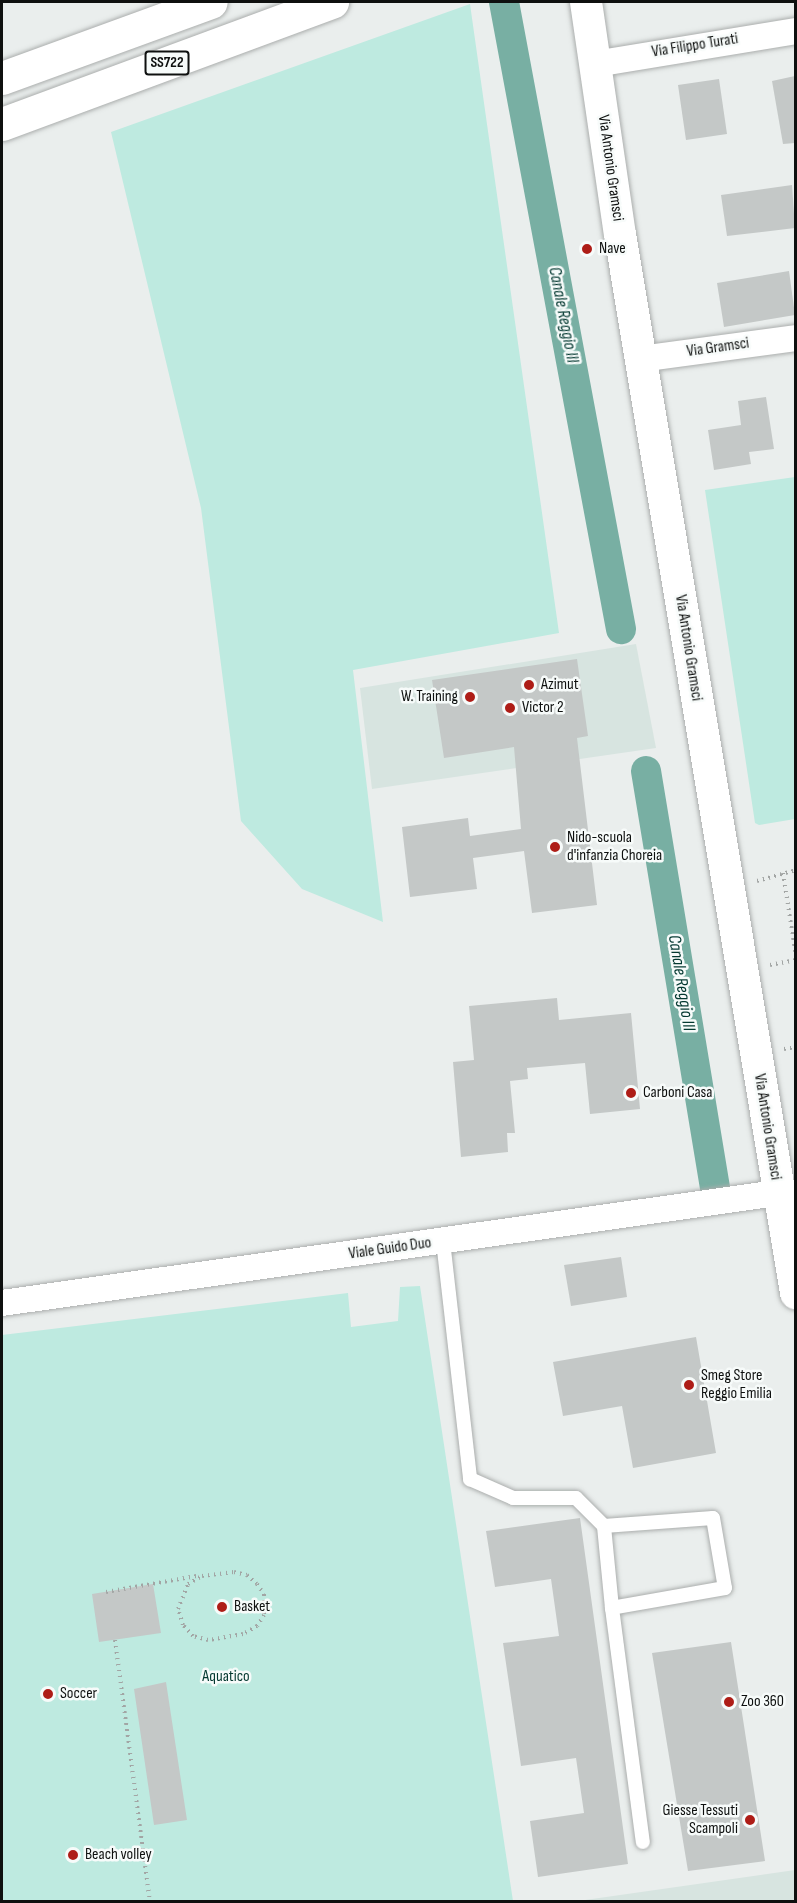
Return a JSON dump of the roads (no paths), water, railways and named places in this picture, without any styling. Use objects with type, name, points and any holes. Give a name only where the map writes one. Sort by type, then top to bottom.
[{"type":"highway","name":"SS722","points":[[2,78],[211,2]]},
{"type":"highway","name":"SS722","points":[[2,124],[332,2]]},
{"type":"street","name":"Via Antonio Gramsci","points":[[586,2],[641,359],[795,1293]]},
{"type":"street","name":"Via Filippo Turati","points":[[595,64],[795,31]]},
{"type":"street","name":"Via Gramsci","points":[[641,359],[795,338]]},
{"type":"street","name":"Viale Guido Duo","points":[[2,1304],[777,1193]]},
{"type":"lane","points":[[443,1241],[470,1479],[513,1498],[576,1498],[604,1526],[612,1608],[643,1842]]},
{"type":"lane","points":[[604,1526],[713,1518],[725,1588],[612,1608]]},
{"type":"waterway","name":"Canale Reggio III","points":[[504,2],[621,629]]},
{"type":"waterway","name":"Canale Reggio III","points":[[646,771],[716,1195]]},
{"type":"place","name":"Nave","points":[[587,249]]},
{"type":"place","name":"Azimut","points":[[529,685]]},
{"type":"place","name":"W. Training","points":[[470,697]]},
{"type":"place","name":"Victor 2","points":[[510,708]]},
{"type":"place","name":"Nido-scuola d'infanzia Choreia","points":[[555,847]]},
{"type":"place","name":"Carboni Casa","points":[[631,1093]]},
{"type":"place","name":"Smeg Store Reggio Emilia","points":[[689,1385]]},
{"type":"place","name":"Basket","points":[[222,1607]]},
{"type":"place","name":"Soccer","points":[[48,1694]]},
{"type":"place","name":"Zoo 360","points":[[729,1702]]},
{"type":"place","name":"Giesse Tessuti Scampoli","points":[[750,1820]]},
{"type":"place","name":"Beach volley","points":[[73,1855]]},
{"type":"park label","name":"Aquatico","points":[[226,1677]]}]
